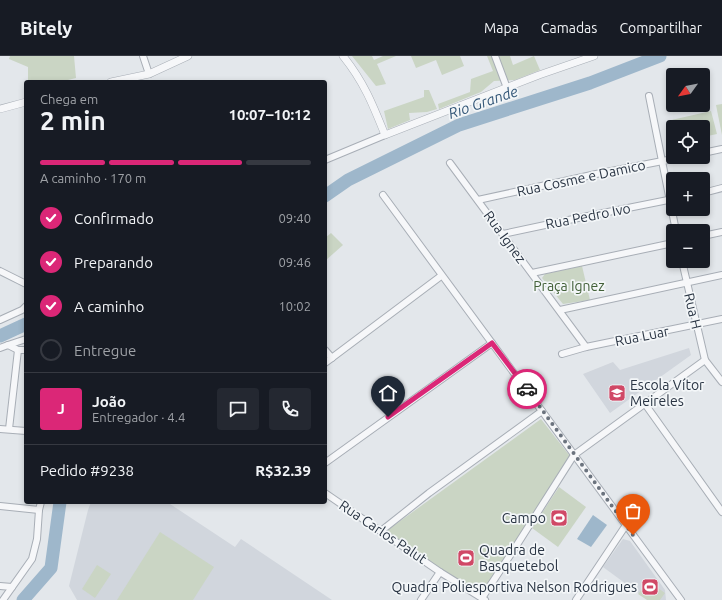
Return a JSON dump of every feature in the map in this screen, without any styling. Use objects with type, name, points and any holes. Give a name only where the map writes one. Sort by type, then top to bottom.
[{"type":"street","points":[[143,56],[149,74]]},
{"type":"street","points":[[120,80],[149,74],[188,56]]},
{"type":"street","points":[[343,56],[361,80],[370,97],[385,135]]},
{"type":"street","points":[[495,56],[507,88]]},
{"type":"street","points":[[327,159],[385,135],[594,56]]},
{"type":"street","points":[[649,96],[666,176]]},
{"type":"street","points":[[0,108],[24,102]]},
{"type":"street","points":[[710,152],[722,149]]},
{"type":"street","name":"Rua Cosme e Damico","points":[[478,200],[666,160]]},
{"type":"street","name":"Rua Ignez","points":[[450,163],[586,347]]},
{"type":"street","points":[[710,191],[722,188]]},
{"type":"street","points":[[383,195],[441,276],[542,410],[681,600]]},
{"type":"street","name":"Rua Pedro Ivo","points":[[503,234],[666,201]]},
{"type":"street","points":[[710,235],[722,232]]},
{"type":"street","points":[[532,273],[666,244]]},
{"type":"street","name":"Rua H","points":[[684,268],[705,360]]},
{"type":"street","points":[[0,271],[24,283]]},
{"type":"street","points":[[560,310],[722,275]]},
{"type":"street","points":[[327,362],[441,276]]},
{"type":"street","points":[[0,320],[24,308]]},
{"type":"street","name":"Rua Luar","points":[[562,354],[586,347],[722,319]]},
{"type":"street","points":[[0,348],[24,340]]},
{"type":"street","points":[[327,461],[492,343]]},
{"type":"street","points":[[8,345],[18,350],[24,350]]},
{"type":"street","points":[[9,429],[18,350]]},
{"type":"street","points":[[327,352],[332,358]]},
{"type":"street","points":[[483,599],[574,455],[705,360],[722,382]]},
{"type":"street","points":[[645,404],[722,512]]},
{"type":"street","points":[[381,530],[542,410]]},
{"type":"street","points":[[0,429],[24,432]]},
{"type":"street","name":"Rua Carlos Palut","points":[[327,494],[440,572],[483,599]]},
{"type":"street","points":[[4,600],[32,559],[37,539],[40,504]]},
{"type":"street","points":[[0,506],[39,510]]},
{"type":"street","points":[[576,600],[626,525]]},
{"type":"street","name":"Rua Carlos Palut","points":[[421,600],[440,572]]},
{"type":"street","points":[[0,586],[12,587]]},
{"type":"street","points":[[672,600],[676,594]]},
{"type":"shaded area","name":"Escola Vítor Meireles","points":[[689,348],[691,355],[610,413],[583,374],[613,362],[620,370]]},
{"type":"shaded area","points":[[90,504],[170,504],[235,547],[241,539],[332,600],[77,600],[69,586]]},
{"type":"shaded area","points":[[623,539],[630,541],[665,590],[666,600],[648,600],[603,567]]},
{"type":"green space","points":[[10,56],[74,56],[76,78],[68,80],[28,80],[28,67],[9,59]]},
{"type":"green space","points":[[352,56],[372,56],[374,60],[383,56],[396,56],[377,64],[386,84],[376,86]]},
{"type":"green space","points":[[411,56],[460,56],[464,66],[442,75],[436,60],[416,68]]},
{"type":"green space","points":[[487,56],[510,56],[513,65],[534,56],[540,70],[515,80],[494,81],[481,92],[439,109],[438,104],[470,92],[471,79],[493,71]]},
{"type":"green space","points":[[424,90],[429,90],[437,109],[427,112],[409,113],[410,120],[388,129],[384,111],[424,97]]},
{"type":"green space","points":[[722,104],[722,135],[716,105]]},
{"type":"green space","points":[[710,112],[717,134],[710,136],[710,120],[671,120]]},
{"type":"green space","points":[[331,233],[343,245],[327,259],[327,236]]},
{"type":"green space","name":"Praça Ignez","points":[[582,266],[590,300],[563,304],[542,278],[545,274]]},
{"type":"green space","points":[[541,419],[573,460],[481,597],[385,532]]},
{"type":"green space","name":"Campo","points":[[559,487],[586,507],[558,547],[532,528]]},
{"type":"green space","points":[[160,532],[214,567],[193,600],[117,600]]},
{"type":"green space","points":[[97,565],[111,574],[95,598],[82,589]]},
{"type":"green space","name":"Quadra Poliesportiva Nelson Rodrigues","points":[[648,581],[665,593],[660,600],[647,600],[638,594]]},
{"type":"water","points":[[593,515],[607,525],[591,547],[577,539]]},
{"type":"waterway","name":"Rio Grande","points":[[327,195],[348,180],[459,125],[590,83],[660,56]]},
{"type":"waterway","points":[[0,336],[24,325]]},
{"type":"waterway","name":"Rio Grande","points":[[23,600],[51,568],[60,504]]},
{"type":"way so far","points":[[527,389],[633,535]]},
{"type":"place","name":"Escola Vítor Meireles","points":[[617,393]]},
{"type":"place","name":"Campo","points":[[559,518]]},
{"type":"place","name":"Quadra de Basquetebol","points":[[466,558]]},
{"type":"place","name":"Quadra Poliesportiva Nelson Rodrigues","points":[[650,587]]},
{"type":"route","points":[[388,417],[492,343],[527,389]]}]
